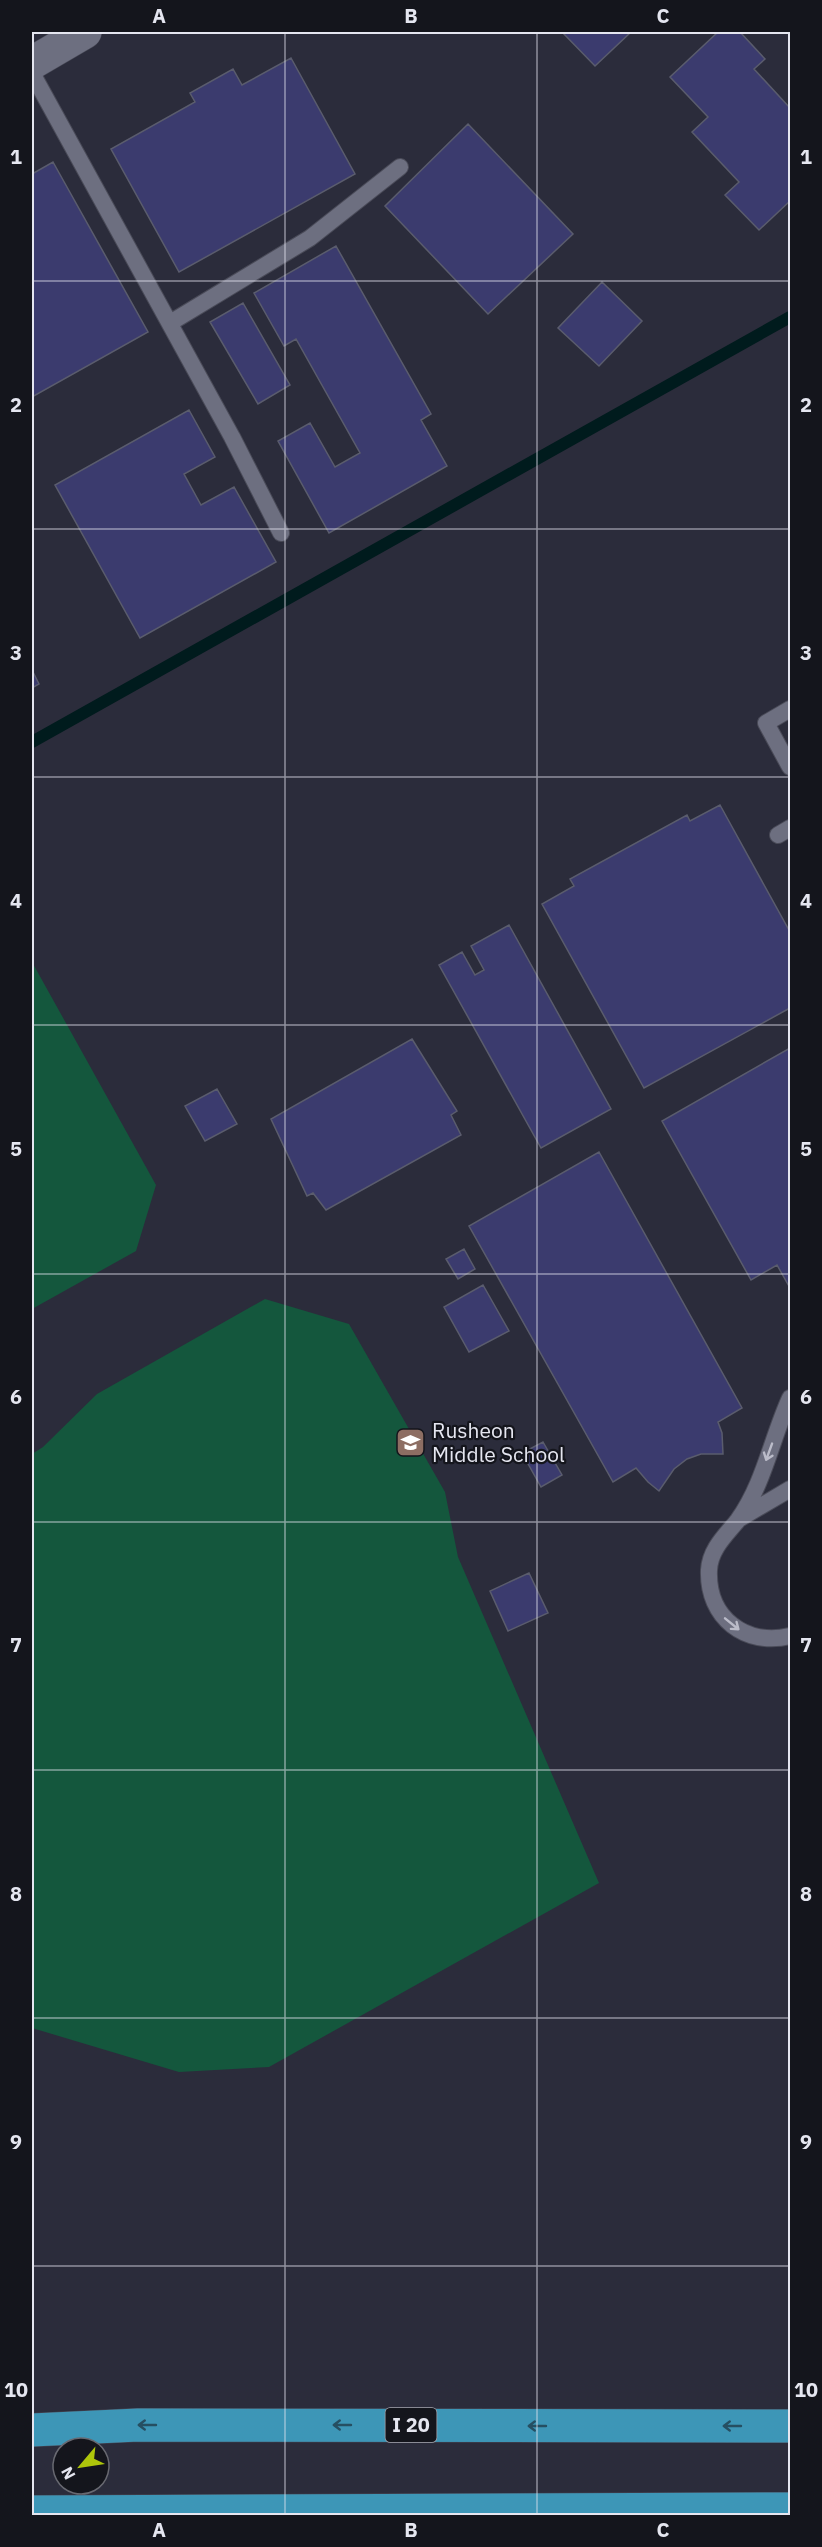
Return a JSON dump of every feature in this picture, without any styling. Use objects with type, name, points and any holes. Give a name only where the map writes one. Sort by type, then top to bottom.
[{"type":"highway","name":"I 20","points":[[32,2430],[138,2425],[790,2426]]},
{"type":"highway","points":[[32,2512],[284,2509],[790,2509]]},
{"type":"street","points":[[32,63],[85,32]]},
{"type":"lane","points":[[32,73],[232,437],[281,533]]},
{"type":"lane","points":[[170,323],[310,238],[400,167]]},
{"type":"lane","points":[[790,709],[766,723],[790,767]]},
{"type":"lane","points":[[790,1398],[758,1484],[738,1520],[720,1539],[709,1569],[713,1598],[726,1620],[748,1636],[774,1640],[790,1636]]},
{"type":"lane","points":[[738,1520],[790,1489]]},
{"type":"green space","points":[[32,962],[156,1185],[136,1251],[32,1309]]},
{"type":"green space","points":[[265,1299],[349,1324],[445,1492],[458,1557],[599,1883],[269,2067],[179,2072],[32,2028],[32,1454],[43,1447],[97,1394]]},
{"type":"building","points":[[562,32],[631,32],[595,66]]},
{"type":"building","points":[[718,32],[740,32],[765,59],[754,69],[790,108],[790,201],[759,230],[725,195],[739,182],[692,132],[708,117],[670,77]]},
{"type":"building","points":[[291,58],[355,174],[179,272],[111,149],[195,102],[190,93],[233,69],[242,85]]},
{"type":"building","points":[[468,124],[573,234],[488,314],[385,206]]},
{"type":"building","points":[[53,162],[148,332],[32,397],[32,174]]},
{"type":"building","points":[[336,246],[431,414],[421,420],[447,466],[329,533],[278,441],[310,423],[335,467],[360,453],[296,339],[284,346],[254,293]]},
{"type":"building","points":[[602,282],[642,321],[599,366],[558,328]]},
{"type":"building","points":[[243,303],[290,385],[258,404],[210,322]]},
{"type":"building","points":[[189,410],[215,457],[184,474],[201,505],[234,487],[276,562],[140,638],[55,485]]},
{"type":"building","points":[[32,670],[39,684],[32,688]]},
{"type":"building","points":[[720,805],[790,932],[790,1008],[644,1088],[542,904],[574,886],[570,879],[687,815],[690,821]]},
{"type":"building","points":[[509,925],[611,1109],[541,1148],[439,965],[462,952],[475,975],[484,970],[471,946]]},
{"type":"building","points":[[412,1039],[457,1111],[451,1115],[461,1135],[326,1210],[313,1193],[307,1196],[271,1119]]},
{"type":"building","points":[[790,1048],[790,1288],[777,1265],[751,1280],[662,1121]]},
{"type":"building","points":[[217,1089],[237,1124],[205,1141],[185,1106]]},
{"type":"building","points":[[599,1152],[742,1408],[718,1422],[722,1433],[723,1454],[701,1454],[687,1459],[674,1469],[659,1491],[636,1468],[613,1482],[469,1226]]},
{"type":"building","points":[[464,1249],[475,1269],[458,1279],[446,1259]]},
{"type":"building","points":[[483,1285],[509,1331],[469,1352],[444,1307]]},
{"type":"building","points":[[543,1442],[562,1475],[541,1487],[522,1453]]},
{"type":"building","points":[[529,1573],[548,1613],[508,1631],[490,1591]]},
{"type":"waterway","points":[[32,742],[790,317]]},
{"type":"place","name":"Rusheon Middle School","points":[[411,1443]]}]
